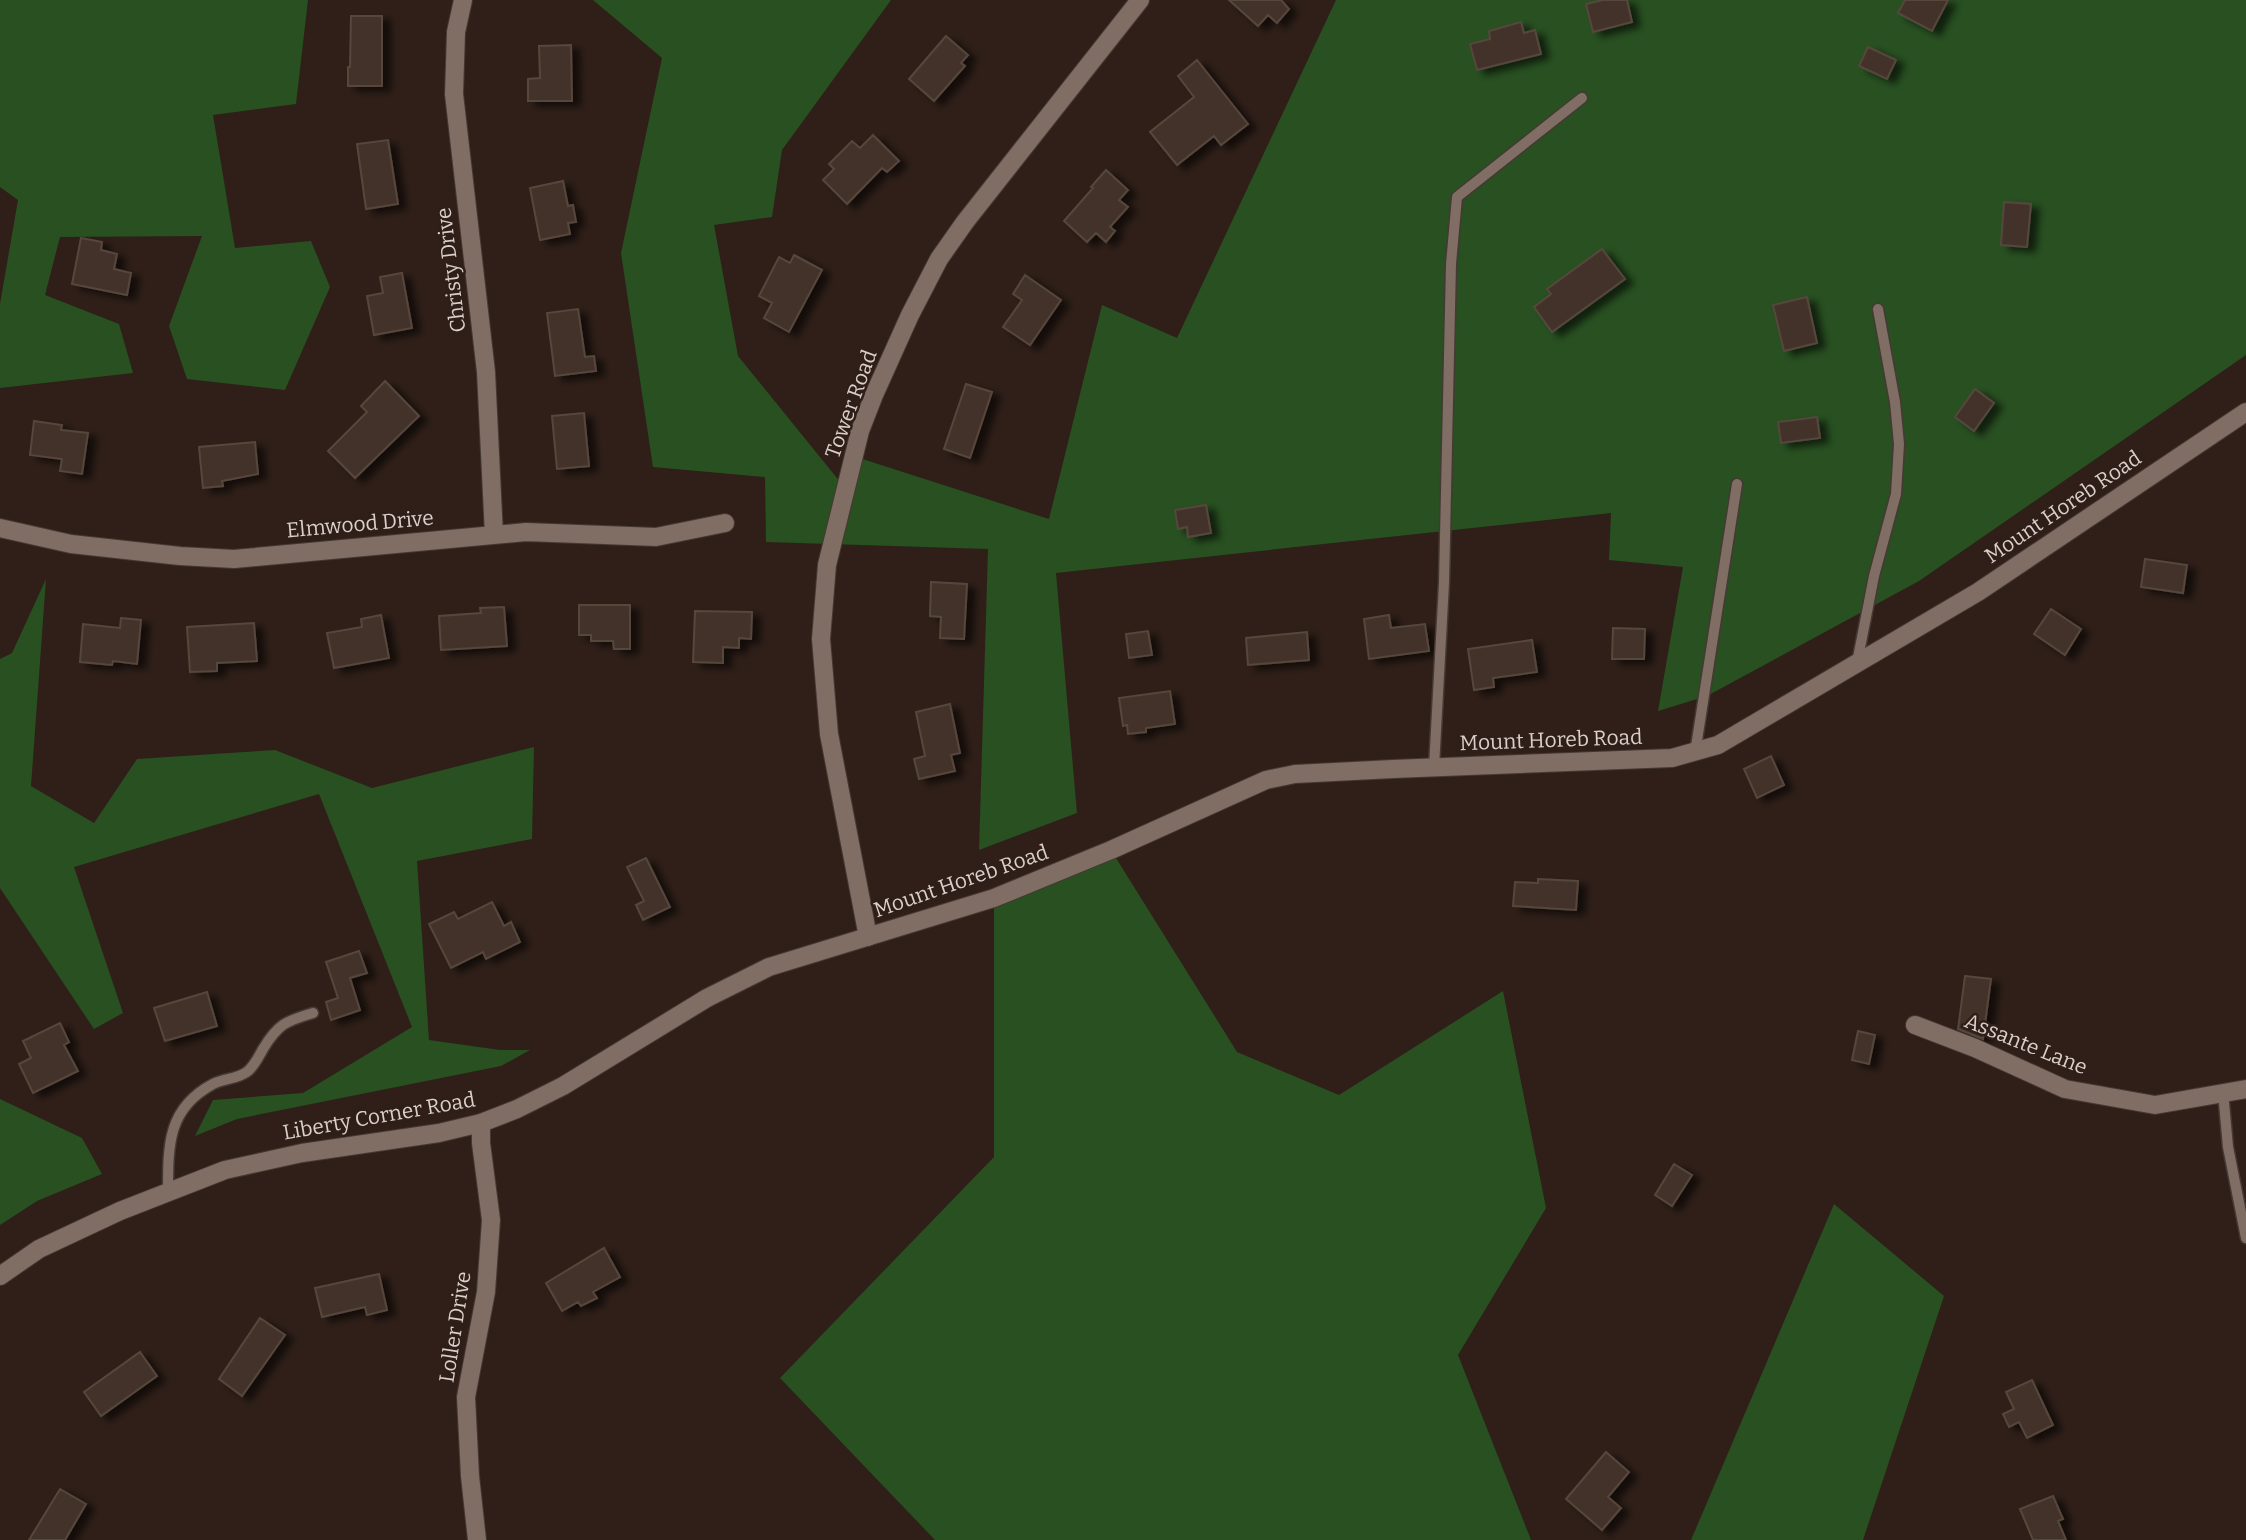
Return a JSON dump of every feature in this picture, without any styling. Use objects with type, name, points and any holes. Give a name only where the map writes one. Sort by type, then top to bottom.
[{"type":"street","name":"Christy Drive","points":[[463,0],[456,32],[454,94],[486,373],[494,535]]},
{"type":"street","name":"Tower Road","points":[[868,937],[829,734],[821,639],[827,565],[860,431],[909,315],[939,259],[965,222],[1140,0]]},
{"type":"street","name":"Mount Horeb Road","points":[[793,958],[994,898],[1111,850],[1266,780],[1295,774],[1672,758],[1718,745],[1979,593],[2246,412]]},
{"type":"street","name":"Elmwood Drive","points":[[0,528],[71,544],[234,559],[526,532],[656,537],[725,523]]},
{"type":"street","name":"Liberty Corner Road","points":[[0,1276],[39,1249],[168,1191],[225,1170],[289,1156],[439,1133],[481,1123],[547,1095],[707,998],[793,958]]},
{"type":"street","name":"Assante Lane","points":[[1915,1025],[1975,1048],[2065,1089],[2155,1105],[2246,1089]]},
{"type":"street","name":"Loller Drive","points":[[477,1540],[466,1397],[486,1292],[491,1220],[481,1123]]},
{"type":"lane","points":[[1434,767],[1444,570],[1451,264],[1457,197],[1582,98]]},
{"type":"lane","points":[[1857,663],[1874,576],[1896,494],[1899,444],[1895,402],[1878,309]]},
{"type":"lane","points":[[1695,753],[1737,484]]},
{"type":"lane","points":[[168,1191],[170,1139],[184,1106],[217,1082],[242,1076],[251,1068],[276,1028],[291,1019],[313,1013]]},
{"type":"lane","points":[[2223,1092],[2228,1147],[2246,1238]]},
{"type":"green space","points":[[0,0],[308,0],[296,104],[213,115],[235,248],[311,241],[330,287],[285,390],[187,379],[169,326],[202,236],[60,237],[45,295],[119,324],[133,373],[0,388],[0,304],[18,200],[0,187]]},
{"type":"green space","points":[[593,0],[891,0],[782,150],[772,217],[714,225],[738,356],[841,483],[850,455],[1049,519],[1102,305],[1177,338],[1336,0],[2246,0],[2246,355],[1919,581],[1707,696],[1658,711],[1683,567],[1609,560],[1611,513],[1056,573],[1077,813],[979,850],[988,549],[766,542],[765,477],[653,467],[621,253],[662,58]]},
{"type":"green space","points":[[46,579],[31,786],[94,823],[137,759],[275,750],[372,788],[534,747],[532,839],[417,861],[429,1040],[500,1050],[530,1050],[501,1066],[237,1119],[195,1136],[213,1100],[303,1093],[412,1027],[319,794],[74,867],[123,1013],[94,1029],[0,888],[0,659],[12,653]]},
{"type":"green space","points":[[1111,850],[1237,1052],[1339,1095],[1503,991],[1546,1208],[1458,1355],[1531,1540],[935,1540],[780,1378],[994,1157],[994,898]]},
{"type":"green space","points":[[0,1099],[82,1138],[102,1174],[37,1201],[0,1225]]},
{"type":"green space","points":[[1834,1204],[1944,1296],[1863,1540],[1691,1540]]},
{"type":"building","points":[[1229,0],[1281,0],[1289,9],[1277,23],[1268,15],[1258,26]]},
{"type":"building","points":[[1603,0],[1627,0],[1632,22],[1593,32],[1586,4]]},
{"type":"building","points":[[1905,0],[1948,0],[1932,31],[1898,13]]},
{"type":"building","points":[[351,16],[382,16],[382,86],[348,86]]},
{"type":"building","points":[[1521,22],[1524,33],[1535,30],[1541,54],[1477,70],[1470,44],[1490,39],[1489,31]]},
{"type":"building","points":[[946,36],[968,55],[961,63],[965,66],[934,101],[909,79]]},
{"type":"building","points":[[571,45],[572,101],[528,101],[528,79],[540,78],[539,46]]},
{"type":"building","points":[[1868,47],[1896,60],[1887,79],[1859,66]]},
{"type":"building","points":[[1197,60],[1248,124],[1221,145],[1214,136],[1177,165],[1150,132],[1194,97],[1178,76]]},
{"type":"building","points":[[873,135],[899,161],[887,172],[882,168],[847,204],[823,180],[834,169],[829,164],[852,141],[860,148]]},
{"type":"building","points":[[388,140],[398,204],[366,209],[357,144]]},
{"type":"building","points":[[1106,170],[1128,190],[1119,200],[1128,207],[1110,227],[1115,231],[1106,242],[1096,233],[1087,242],[1064,221]]},
{"type":"building","points":[[563,181],[568,206],[573,205],[576,222],[568,223],[570,234],[540,240],[530,188]]},
{"type":"building","points":[[2004,202],[2031,204],[2027,247],[2001,245]]},
{"type":"building","points":[[81,238],[102,242],[101,250],[117,254],[114,269],[131,273],[127,295],[72,284]]},
{"type":"building","points":[[1602,249],[1625,279],[1552,332],[1534,307],[1551,294],[1547,289]]},
{"type":"building","points":[[794,255],[822,270],[789,332],[764,318],[772,303],[759,296],[779,257],[790,263]]},
{"type":"building","points":[[402,273],[412,328],[374,335],[367,296],[383,293],[380,277]]},
{"type":"building","points":[[1025,275],[1061,300],[1030,345],[1003,327],[1022,300],[1013,294]]},
{"type":"building","points":[[1807,297],[1817,343],[1784,351],[1773,305]]},
{"type":"building","points":[[578,309],[585,357],[594,356],[596,371],[555,376],[547,313]]},
{"type":"building","points":[[385,381],[419,416],[355,478],[328,451],[367,412],[361,406]]},
{"type":"building","points":[[966,384],[992,392],[970,458],[944,449]]},
{"type":"building","points":[[1975,389],[1994,403],[1974,431],[1955,417]]},
{"type":"building","points":[[584,413],[589,466],[557,469],[552,416]]},
{"type":"building","points":[[1817,417],[1820,438],[1781,443],[1778,422]]},
{"type":"building","points":[[34,421],[62,425],[61,430],[88,433],[82,474],[60,471],[62,459],[30,455]]},
{"type":"building","points":[[255,442],[258,474],[222,481],[223,486],[203,488],[199,447]]},
{"type":"building","points":[[1206,505],[1211,533],[1188,537],[1187,527],[1178,529],[1175,510]]},
{"type":"building","points":[[2145,559],[2187,565],[2183,593],[2141,587]]},
{"type":"building","points":[[931,582],[967,584],[964,639],[940,638],[941,617],[930,616]]},
{"type":"building","points":[[579,605],[630,605],[630,649],[614,649],[613,641],[591,641],[591,635],[579,635]]},
{"type":"building","points":[[504,607],[507,646],[441,650],[439,616],[481,613],[480,608]]},
{"type":"building","points":[[2051,609],[2081,629],[2065,655],[2034,634]]},
{"type":"building","points":[[695,611],[752,612],[751,639],[739,638],[739,648],[723,647],[723,663],[693,662]]},
{"type":"building","points":[[381,615],[389,658],[334,668],[327,633],[362,627],[361,619]]},
{"type":"building","points":[[1389,615],[1391,628],[1425,624],[1429,651],[1369,659],[1364,619]]},
{"type":"building","points":[[121,618],[141,620],[137,664],[113,661],[112,665],[80,662],[83,624],[120,628]]},
{"type":"building","points":[[254,623],[257,661],[217,663],[217,671],[190,672],[187,627]]},
{"type":"building","points":[[1613,628],[1645,629],[1644,659],[1612,659]]},
{"type":"building","points":[[1148,631],[1152,655],[1129,658],[1126,634]]},
{"type":"building","points":[[1307,632],[1309,660],[1248,665],[1246,638]]},
{"type":"building","points":[[1532,640],[1537,672],[1493,678],[1494,687],[1474,690],[1468,649]]},
{"type":"building","points":[[1170,691],[1175,724],[1146,728],[1146,732],[1128,734],[1127,725],[1123,726],[1119,698]]},
{"type":"building","points":[[950,704],[960,753],[951,755],[955,771],[919,779],[914,759],[925,756],[916,712]]},
{"type":"building","points":[[1771,756],[1784,785],[1757,798],[1744,769]]},
{"type":"building","points":[[646,858],[670,907],[643,920],[636,905],[644,901],[627,867]]},
{"type":"building","points":[[1538,879],[1578,881],[1576,910],[1513,906],[1515,882],[1538,883]]},
{"type":"building","points":[[492,902],[504,926],[511,922],[520,942],[486,959],[483,952],[451,968],[429,924],[454,912],[458,919]]},
{"type":"building","points":[[359,951],[367,973],[350,978],[360,1010],[331,1020],[326,1002],[338,998],[326,962]]},
{"type":"building","points":[[1965,976],[1991,979],[1983,1039],[1958,1029]]},
{"type":"building","points":[[207,992],[217,1026],[165,1041],[154,1008]]},
{"type":"building","points":[[60,1023],[69,1042],[64,1045],[78,1071],[33,1093],[19,1064],[31,1058],[23,1041]]},
{"type":"building","points":[[1858,1031],[1875,1035],[1869,1064],[1852,1060]]},
{"type":"building","points":[[1674,1164],[1692,1175],[1672,1206],[1655,1195]]},
{"type":"building","points":[[604,1248],[620,1277],[593,1292],[597,1298],[581,1306],[578,1302],[562,1311],[546,1283]]},
{"type":"building","points":[[379,1274],[387,1310],[367,1315],[365,1307],[322,1317],[315,1288]]},
{"type":"building","points":[[260,1318],[285,1335],[242,1396],[219,1379]]},
{"type":"building","points":[[140,1352],[157,1376],[101,1416],[84,1392]]},
{"type":"building","points":[[2032,1380],[2053,1425],[2027,1438],[2019,1422],[2009,1427],[2003,1414],[2014,1409],[2006,1392]]},
{"type":"building","points":[[1606,1452],[1629,1472],[1608,1497],[1621,1508],[1602,1530],[1566,1499]]},
{"type":"building","points":[[60,1489],[86,1504],[65,1540],[29,1540]]},
{"type":"building","points":[[2053,1496],[2063,1519],[2058,1521],[2066,1540],[2033,1540],[2020,1509]]}]
